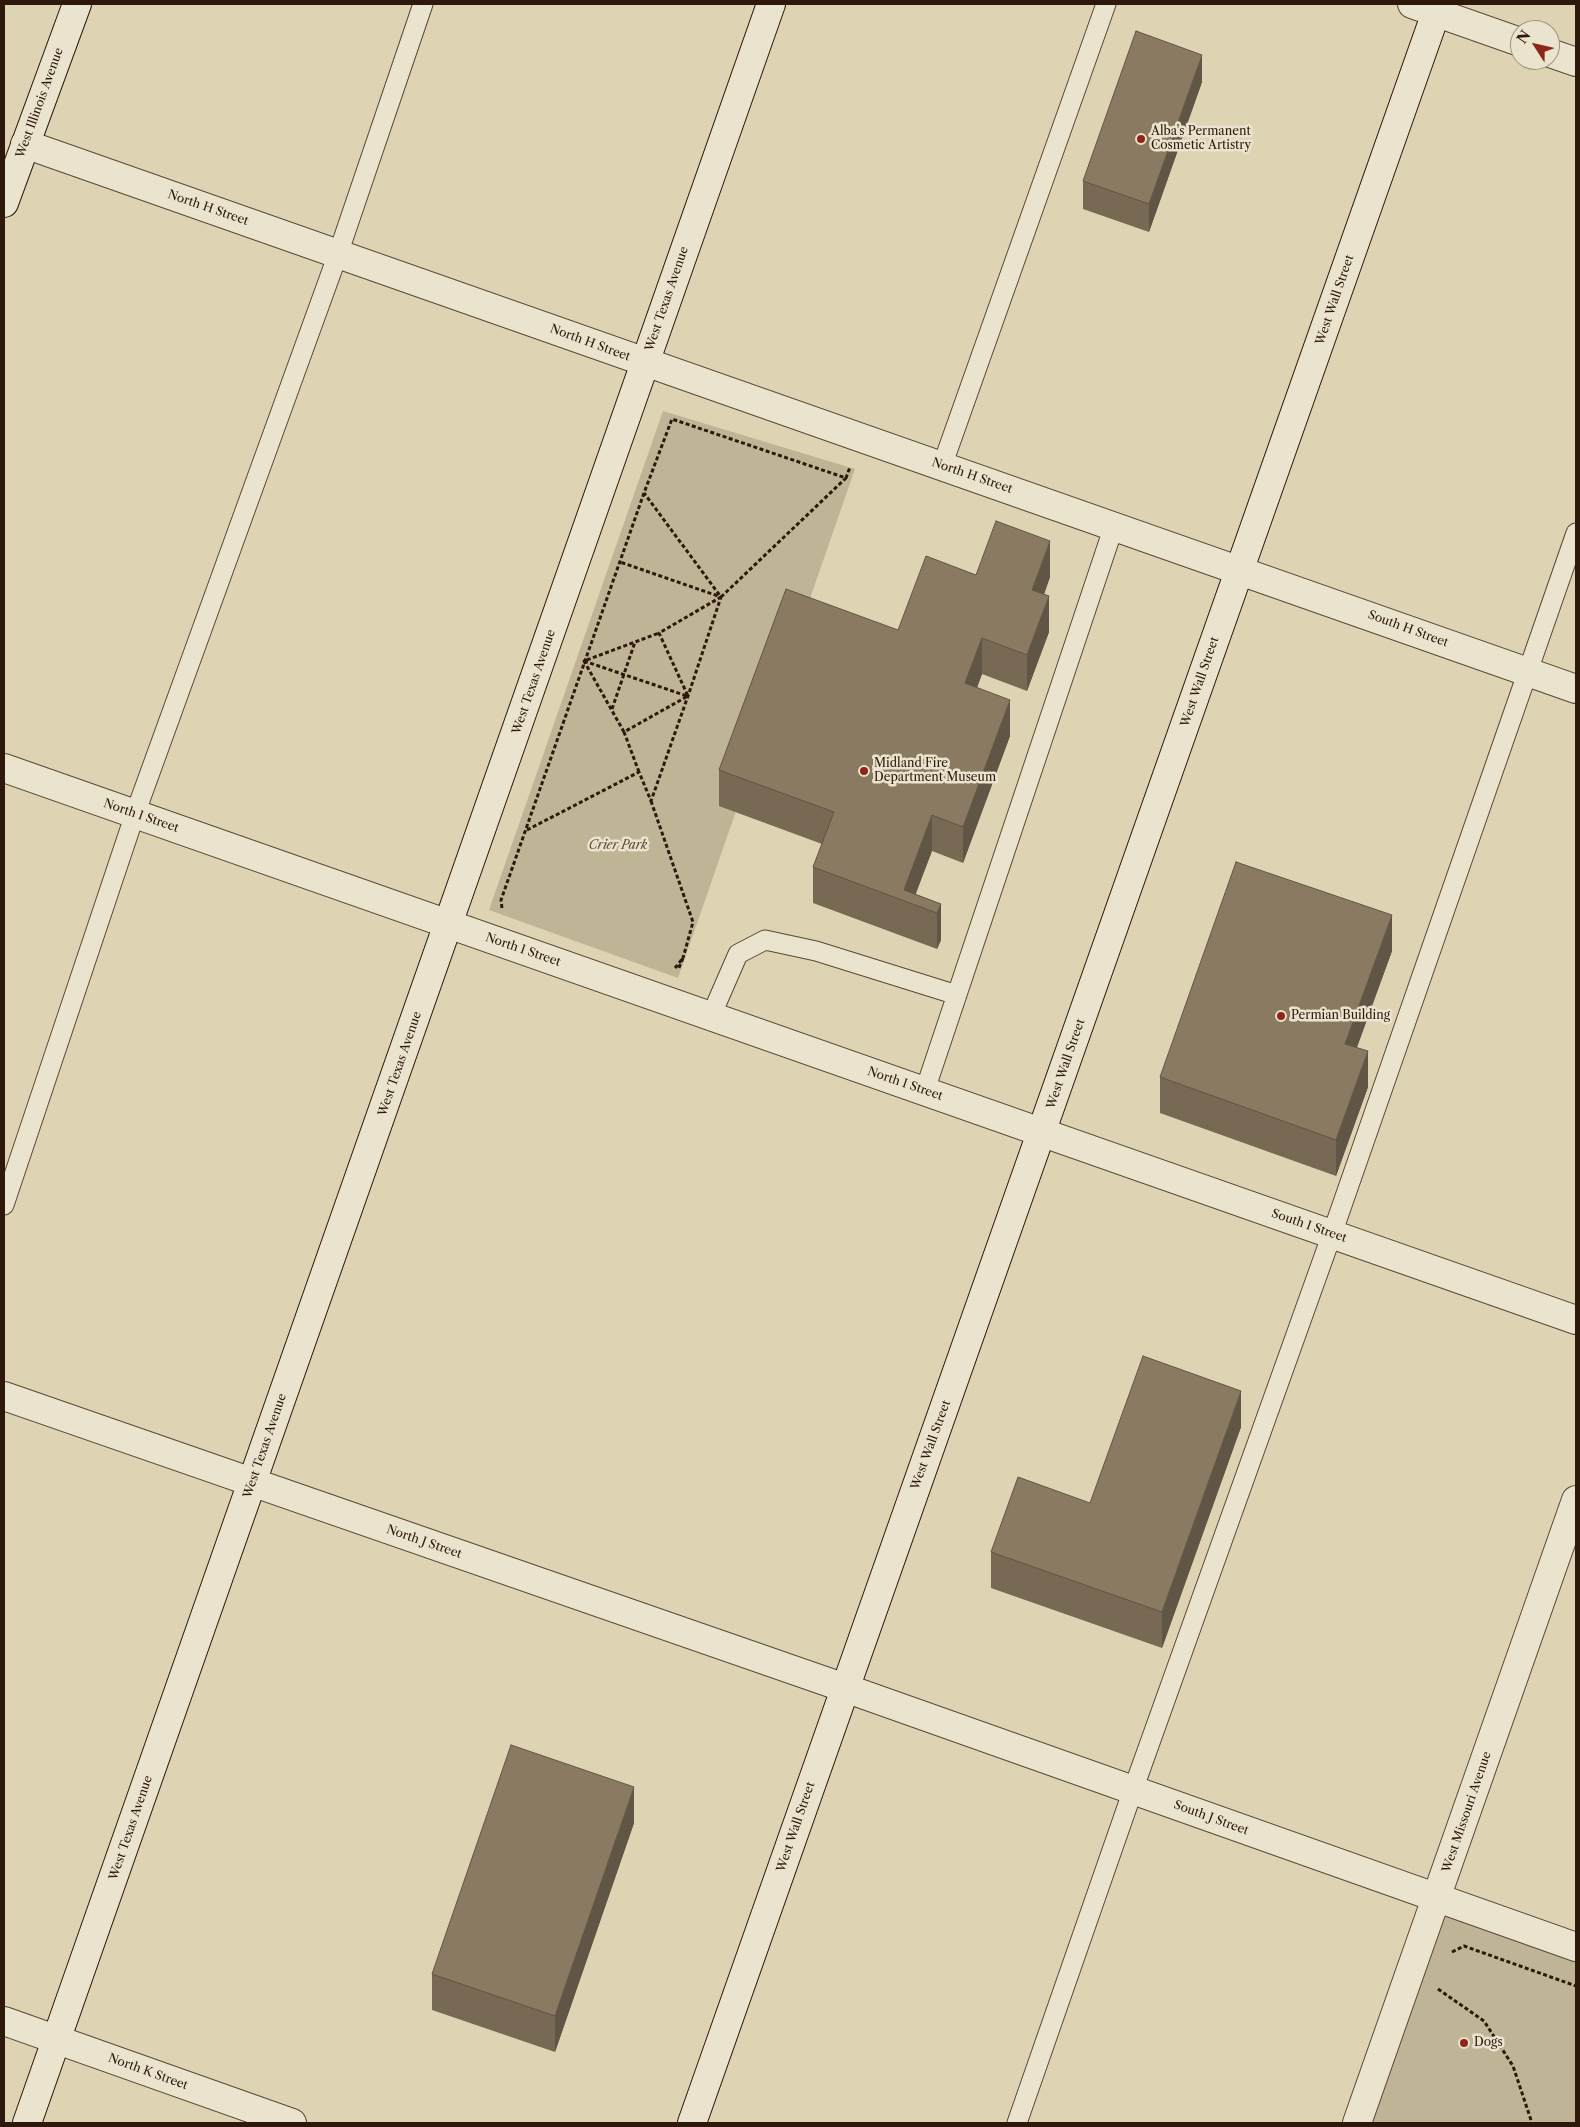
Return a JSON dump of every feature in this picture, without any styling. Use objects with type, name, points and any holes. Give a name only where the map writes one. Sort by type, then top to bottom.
[{"type":"street","name":"West Illinois Avenue","points":[[4,203],[77,4]]},
{"type":"street","name":"West Texas Avenue","points":[[27,2123],[771,4]]},
{"type":"street","points":[[1429,7],[1510,38]]},
{"type":"street","name":"West Wall Street","points":[[692,2123],[1240,570],[1429,7]]},
{"type":"street","points":[[1560,56],[1576,62]]},
{"type":"street","name":"North H Street","points":[[25,144],[645,363],[1240,570]]},
{"type":"street","name":"South H Street","points":[[1240,570],[1576,689]]},
{"type":"street","name":"North I Street","points":[[4,768],[1042,1131]]},
{"type":"street","name":"South I Street","points":[[1042,1131],[1576,1320]]},
{"type":"street","name":"North J Street","points":[[4,1396],[845,1688]]},
{"type":"street","name":"West Missouri Avenue","points":[[1357,2123],[1576,1500]]},
{"type":"street","name":"South J Street","points":[[845,1688],[1576,1947]]},
{"type":"street","name":"North K Street","points":[[4,2021],[292,2123]]},
{"type":"lane","points":[[4,1205],[135,814],[338,254],[423,4]]},
{"type":"lane","points":[[942,466],[1106,4]]},
{"type":"lane","points":[[925,1090],[1114,526]]},
{"type":"lane","points":[[1017,2123],[1133,1790],[1332,1234],[1576,533]]},
{"type":"lane","points":[[711,1016],[738,954],[765,940],[816,951],[957,995]]},
{"type":"path","points":[[507,913],[502,910],[501,900],[584,661],[672,420],[846,478]]},
{"type":"path","points":[[584,661],[659,633],[721,597],[846,478],[861,438]]},
{"type":"path","points":[[644,493],[721,597]]},
{"type":"path","points":[[620,562],[721,597]]},
{"type":"path","points":[[650,801],[721,597]]},
{"type":"path","points":[[659,633],[688,696]]},
{"type":"path","points":[[612,710],[636,641]]},
{"type":"path","points":[[584,661],[688,696]]},
{"type":"path","points":[[584,661],[624,732],[693,922],[683,958],[667,1000]]},
{"type":"path","points":[[624,732],[688,696]]},
{"type":"path","points":[[526,830],[639,772]]},
{"type":"path","points":[[668,970],[678,967],[683,958]]},
{"type":"path","points":[[1449,1954],[1464,1946],[1576,1986]]},
{"type":"path","points":[[1434,1998],[1440,1980]]},
{"type":"path","points":[[1437,1989],[1484,2021],[1513,2066],[1532,2123]]},
{"type":"green space","name":"Crier Park","points":[[663,411],[855,469],[678,978],[489,910]]},
{"type":"green space","points":[[1446,1914],[1576,1961],[1576,2123],[1371,2123]]},
{"type":"building","points":[[1136,31],[1202,55],[1149,204],[1083,181]]},
{"type":"building","name":"Midland Fire Department Museum","points":[[996,521],[1050,541],[1032,590],[1049,596],[1027,655],[982,638],[965,683],[1010,700],[963,827],[932,815],[904,890],[941,904],[937,913],[813,867],[834,812],[719,770],[786,589],[898,630],[926,556],[976,575]]},
{"type":"building","name":"Permian Building","points":[[1236,862],[1392,915],[1345,1044],[1368,1051],[1336,1140],[1160,1077]]},
{"type":"building","points":[[1143,1356],[1241,1391],[1162,1612],[991,1552],[1018,1477],[1090,1503]]},
{"type":"building","points":[[511,1745],[634,1787],[555,2016],[432,1974]]},
{"type":"place","name":"Alba's Permanent Cosmetic Artistry","points":[[1141,139]]},
{"type":"place","name":"Midland Fire Department Museum","points":[[864,771]]},
{"type":"place","name":"Permian Building","points":[[1281,1016]]},
{"type":"place","name":"Dogs","points":[[1464,2043]]}]
